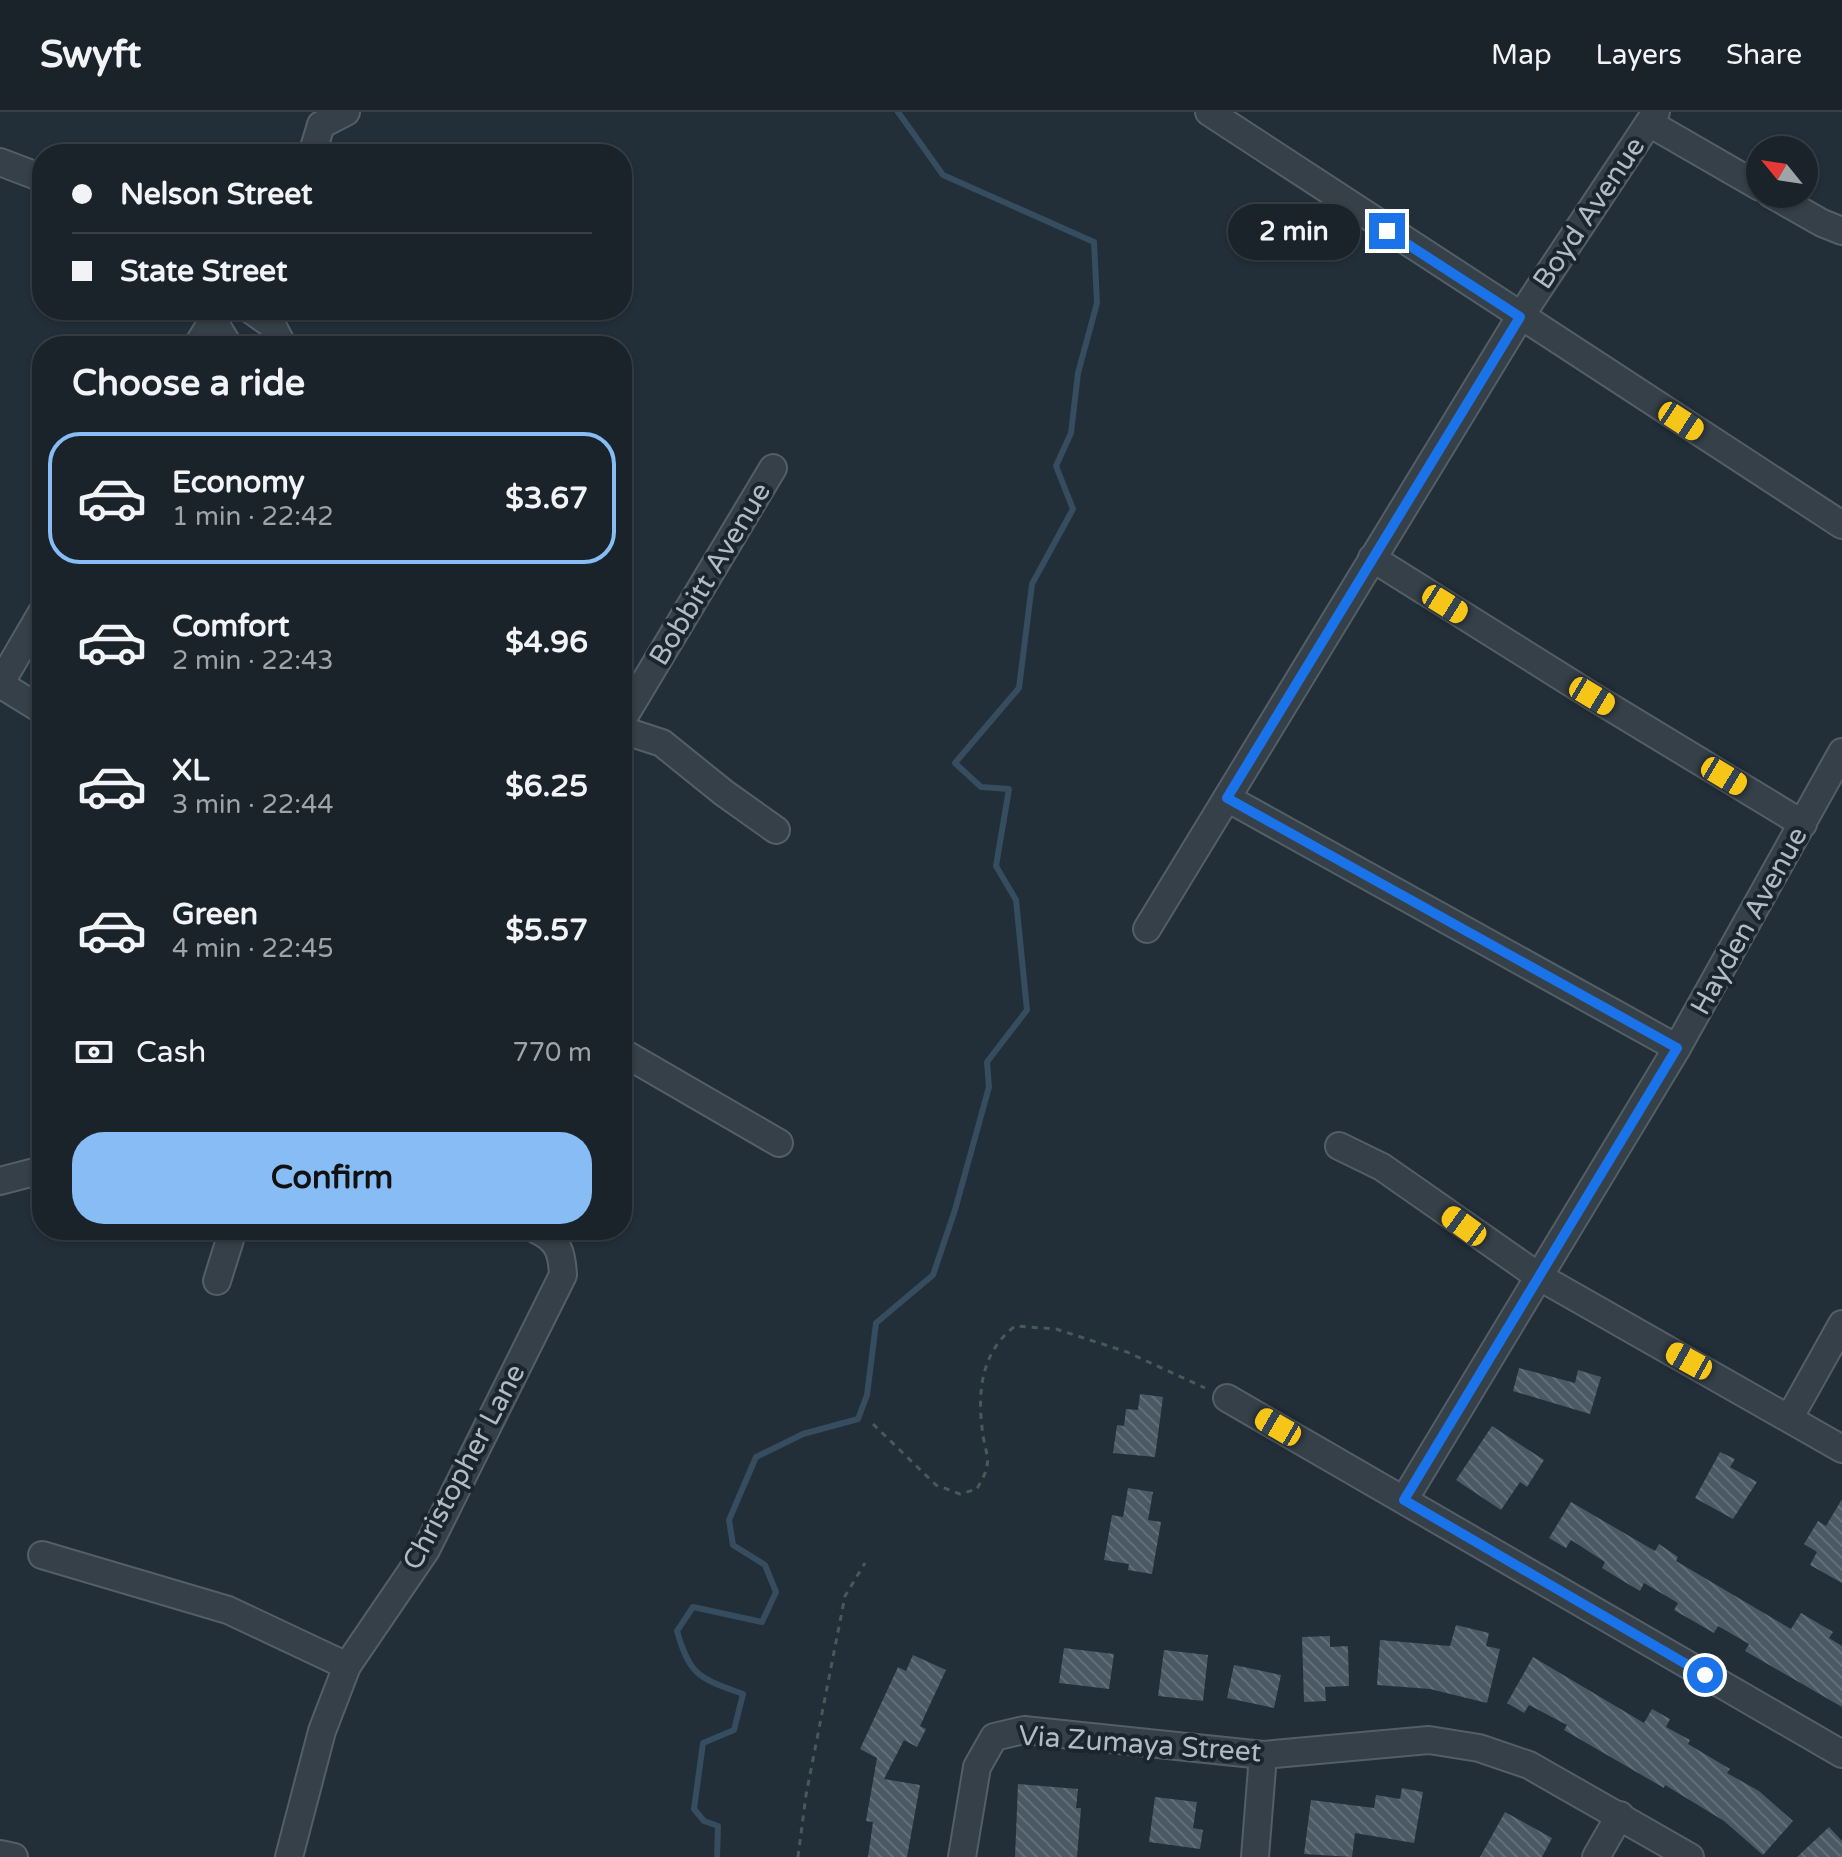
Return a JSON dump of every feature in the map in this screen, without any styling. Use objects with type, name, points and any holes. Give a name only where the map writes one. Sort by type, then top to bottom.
[{"type":"street","points":[[312,144],[313,119],[346,112]]},
{"type":"street","points":[[1209,112],[1842,525]]},
{"type":"street","points":[[1653,118],[1746,178]]},
{"type":"street","name":"Boyd Avenue","points":[[1147,929],[1520,317],[1653,118]]},
{"type":"street","points":[[0,162],[32,174]]},
{"type":"street","points":[[1796,208],[1842,231]]},
{"type":"street","points":[[265,320],[278,336]]},
{"type":"street","name":"Bobbitt Avenue","points":[[632,703],[773,468]]},
{"type":"street","points":[[1372,558],[1803,824]]},
{"type":"street","points":[[32,629],[0,684],[32,704]]},
{"type":"street","points":[[632,733],[662,743],[776,830]]},
{"type":"street","name":"Hayden Avenue","points":[[1404,1500],[1677,1048],[1842,752]]},
{"type":"street","points":[[1227,798],[1677,1048]]},
{"type":"street","points":[[632,1058],[779,1143]]},
{"type":"street","points":[[1339,1146],[1382,1167],[1538,1276],[1842,1449]]},
{"type":"street","points":[[0,1181],[32,1173]]},
{"type":"street","points":[[217,1281],[230,1240]]},
{"type":"street","name":"Christopher Lane","points":[[289,1857],[322,1731],[347,1666],[426,1550],[563,1275],[562,1253],[551,1240]]},
{"type":"street","points":[[1790,1417],[1842,1324]]},
{"type":"street","points":[[1227,1398],[1842,1754]]},
{"type":"street","points":[[42,1555],[228,1610],[347,1666]]},
{"type":"street","name":"Via Zumaya Street","points":[[962,1857],[977,1767],[994,1737],[1024,1730],[1263,1755],[1429,1740],[1479,1748],[1529,1765],[1690,1857]]},
{"type":"street","points":[[1255,1857],[1263,1755]]},
{"type":"street","points":[[1596,1857],[1620,1815]]},
{"type":"street","points":[[0,1854],[14,1857]]},
{"type":"path","points":[[873,1424],[936,1485],[960,1494],[977,1489],[987,1467],[980,1414],[981,1384],[988,1357],[1003,1335],[1015,1326],[1056,1329],[1127,1352],[1227,1398]]},
{"type":"path","points":[[798,1857],[806,1795],[845,1596],[865,1563]]},
{"type":"building","points":[[1519,1368],[1575,1383],[1578,1370],[1601,1377],[1590,1414],[1513,1391]]},
{"type":"building","points":[[1140,1394],[1163,1397],[1155,1457],[1113,1453],[1117,1425],[1124,1426],[1126,1409],[1138,1410]]},
{"type":"building","points":[[1492,1426],[1544,1460],[1527,1487],[1520,1482],[1501,1510],[1456,1480]]},
{"type":"building","points":[[1720,1452],[1735,1459],[1730,1467],[1757,1482],[1733,1519],[1695,1498]]},
{"type":"building","points":[[1128,1488],[1153,1492],[1148,1520],[1161,1522],[1152,1574],[1128,1570],[1129,1564],[1104,1560],[1112,1515],[1123,1517]]},
{"type":"building","points":[[1842,1499],[1842,1583],[1810,1565],[1817,1552],[1804,1544],[1818,1521],[1826,1526]]},
{"type":"building","points":[[1571,1502],[1655,1551],[1659,1544],[1678,1557],[1676,1561],[1791,1629],[1801,1613],[1833,1632],[1829,1638],[1842,1646],[1842,1707],[1745,1651],[1749,1644],[1718,1626],[1714,1633],[1674,1610],[1678,1603],[1644,1583],[1640,1591],[1623,1581],[1602,1568],[1605,1562],[1571,1540],[1566,1548],[1549,1538]]},
{"type":"building","points":[[1456,1625],[1489,1633],[1486,1646],[1500,1649],[1487,1703],[1430,1689],[1377,1685],[1380,1640],[1450,1646]]},
{"type":"building","points":[[1330,1636],[1330,1647],[1348,1646],[1349,1686],[1325,1687],[1326,1701],[1304,1702],[1302,1637]]},
{"type":"building","points":[[1064,1648],[1114,1654],[1109,1689],[1059,1683]]},
{"type":"building","points":[[1164,1650],[1208,1655],[1203,1701],[1158,1696]]},
{"type":"building","points":[[913,1655],[946,1670],[920,1726],[926,1729],[917,1747],[904,1740],[884,1779],[920,1785],[907,1857],[868,1857],[873,1822],[866,1821],[877,1758],[860,1749],[898,1667],[906,1671]]},
{"type":"building","points":[[1533,1657],[1644,1723],[1652,1709],[1670,1719],[1666,1727],[1730,1769],[1727,1773],[1759,1791],[1793,1821],[1763,1855],[1724,1821],[1564,1730],[1567,1725],[1529,1705],[1524,1713],[1507,1703]]},
{"type":"building","points":[[1234,1665],[1281,1675],[1274,1708],[1227,1698]]},
{"type":"building","points":[[1018,1784],[1078,1789],[1076,1808],[1081,1808],[1077,1857],[1015,1857]]},
{"type":"building","points":[[1402,1788],[1423,1792],[1414,1843],[1355,1833],[1352,1857],[1304,1854],[1311,1800],[1374,1808],[1376,1795],[1400,1799]]},
{"type":"building","points":[[1155,1797],[1197,1802],[1193,1828],[1203,1830],[1200,1849],[1149,1842]]},
{"type":"building","points":[[1505,1812],[1552,1838],[1542,1857],[1480,1857]]},
{"type":"building","points":[[1829,1827],[1842,1841],[1842,1857],[1797,1857]]},
{"type":"waterway","points":[[717,1857],[718,1826],[704,1821],[694,1809],[703,1743],[734,1730],[743,1694],[699,1674],[687,1658],[677,1631],[693,1607],[762,1622],[776,1592],[765,1565],[733,1545],[729,1520],[756,1457],[803,1434],[858,1419],[867,1395],[876,1323],[933,1275],[955,1210],[989,1087],[987,1062],[1027,1010],[1016,900],[996,866],[1009,789],[981,787],[955,763],[1019,688],[1032,584],[1073,509],[1056,466],[1071,433],[1078,373],[1097,303],[1094,242],[943,175],[898,112]]},
{"type":"route","points":[[1387,231],[1520,317],[1227,798],[1677,1048],[1404,1500],[1705,1675]]}]
